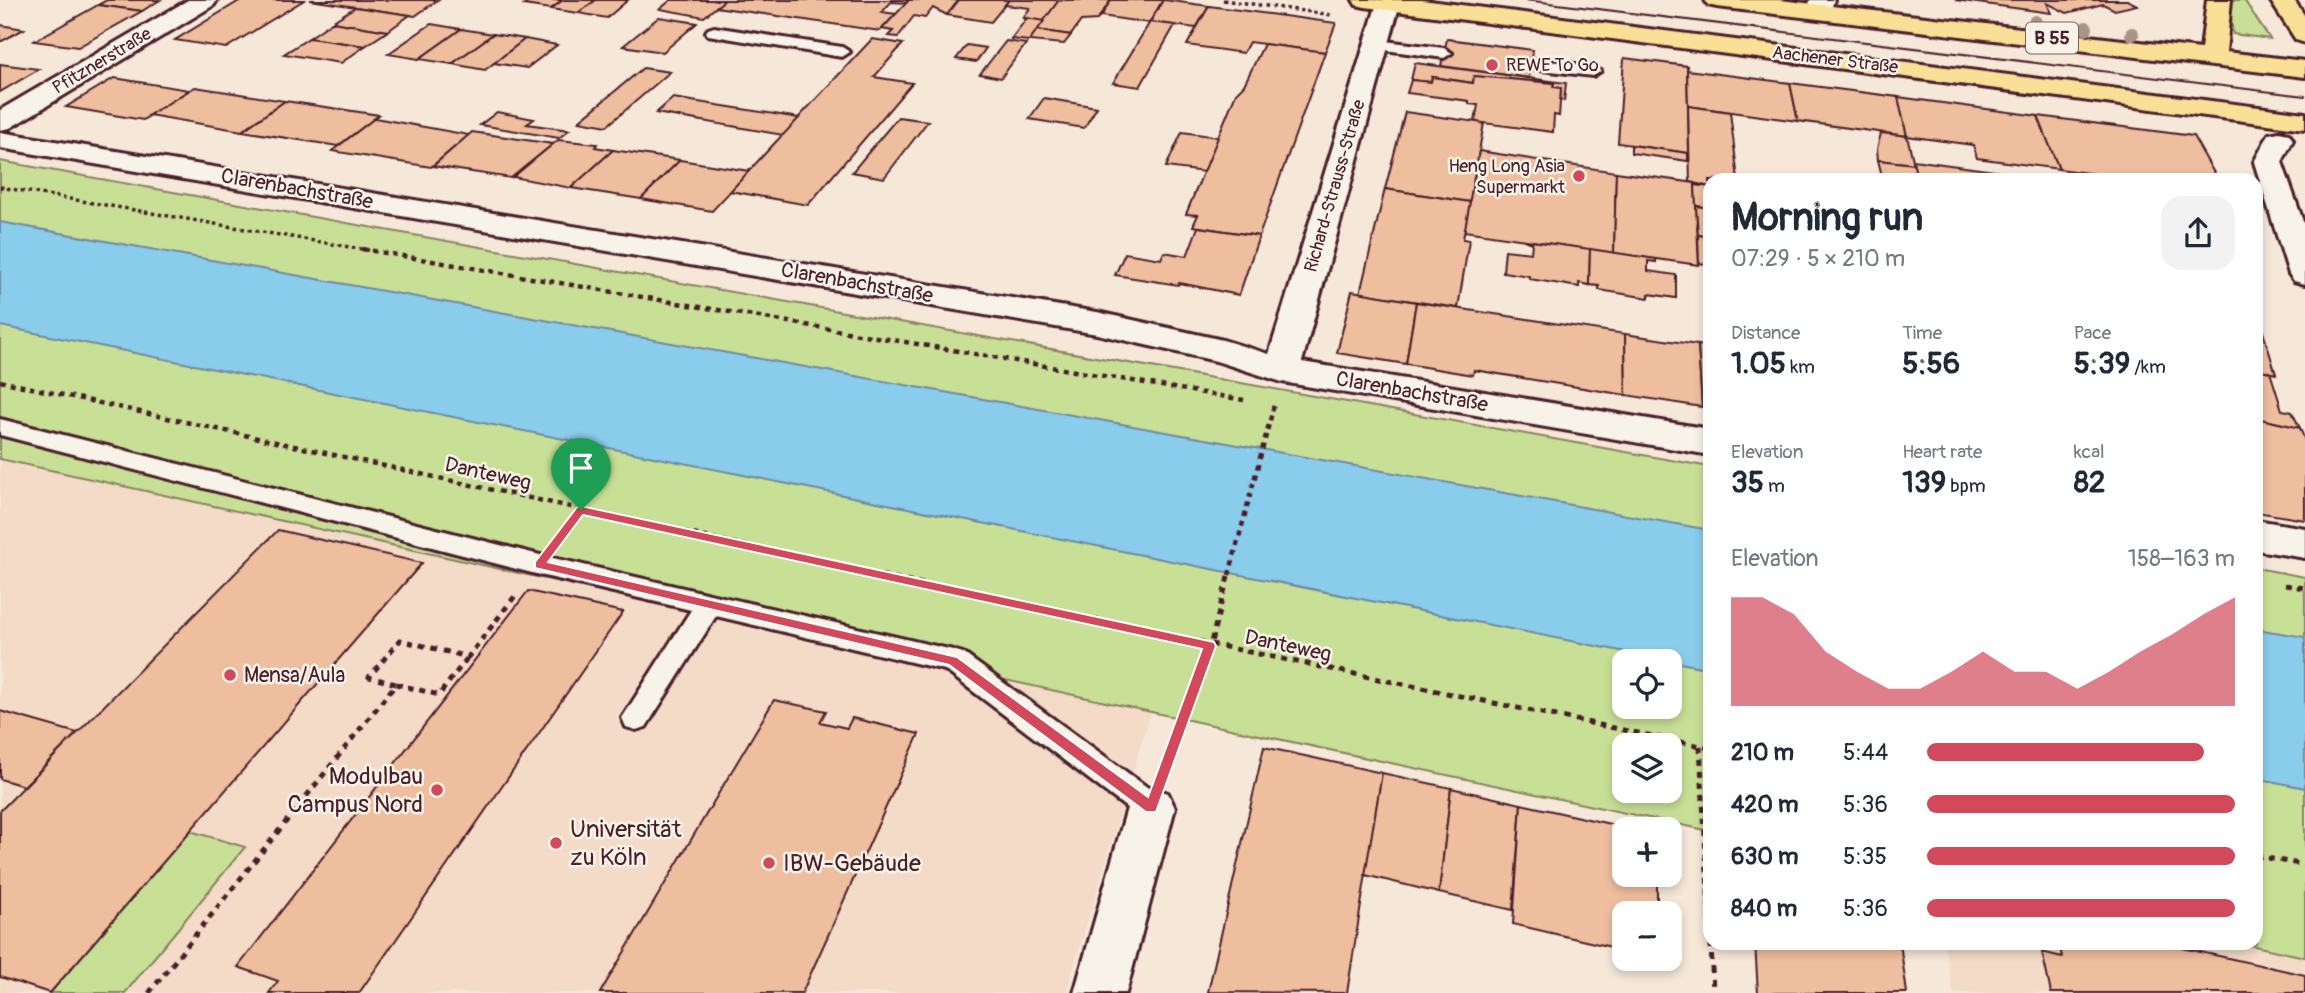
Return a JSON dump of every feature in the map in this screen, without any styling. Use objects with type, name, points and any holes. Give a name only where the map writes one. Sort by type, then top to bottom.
[{"type":"main road","name":"B 55","points":[[1717,0],[1821,6],[1890,20],[2305,69]]},
{"type":"main road","points":[[2213,57],[2219,0]]},
{"type":"main road","points":[[2282,0],[2305,35]]},
{"type":"main road","name":"Aachener Straße","points":[[1377,1],[2305,121]]},
{"type":"main road","points":[[1685,41],[1762,29],[1821,6]]},
{"type":"main road","points":[[1872,64],[1860,49],[1856,35],[1890,20]]},
{"type":"street","name":"Pfitznerstraße","points":[[0,122],[205,0]]},
{"type":"street","name":"Richard-Strauss-Straße","points":[[1282,370],[1376,45],[1377,1]]},
{"type":"street","name":"Clarenbachstraße","points":[[0,140],[1097,323],[1223,351],[1282,370],[1703,441]]},
{"type":"street","points":[[2279,140],[2268,162],[2305,274]]},
{"type":"street","points":[[2263,535],[2305,543]]},
{"type":"street","points":[[1100,993],[1151,808]]},
{"type":"lane","points":[[714,32],[842,51]]},
{"type":"lane","points":[[1376,45],[1444,53]]},
{"type":"lane","points":[[1531,64],[1594,71]]},
{"type":"lane","points":[[0,427],[540,565],[953,661],[1151,808]]},
{"type":"lane","points":[[636,718],[710,603]]},
{"type":"path","points":[[0,187],[1247,401]]},
{"type":"path","name":"Danteweg","points":[[0,381],[1210,646],[1703,747]]},
{"type":"path","points":[[1260,403],[1274,406]]},
{"type":"path","points":[[1151,808],[1210,646],[1270,429]]},
{"type":"path","points":[[468,657],[400,640],[369,677],[439,695],[581,510]]},
{"type":"path","points":[[149,993],[396,684]]},
{"type":"path","points":[[1700,746],[1703,800]]},
{"type":"path","points":[[2263,857],[2305,866]]},
{"type":"path","points":[[1711,950],[1713,993]]},
{"type":"shaded area","name":"Universität zu Köln","points":[[0,459],[1151,712],[1066,993],[0,993]]},
{"type":"shaded area","points":[[2263,948],[2305,957],[2305,993],[1953,993],[1945,950]]},
{"type":"green space","points":[[2229,0],[2244,0],[2270,39],[2233,34]]},
{"type":"green space","points":[[0,161],[1703,466],[1703,830],[1682,825],[1682,817],[1644,817],[1151,712],[0,459]]},
{"type":"green space","points":[[2263,569],[2305,577],[2305,957],[2263,948]]},
{"type":"green space","points":[[190,831],[245,847],[125,993],[50,993]]},
{"type":"water","points":[[0,222],[1703,529],[1703,668],[1682,663],[1682,649],[1612,649],[0,326]]},
{"type":"water","points":[[2263,630],[2305,637],[2305,788],[2263,779]]},
{"type":"building","points":[[107,0],[160,0],[142,11],[98,5]]},
{"type":"building","points":[[241,0],[304,0],[226,48],[175,40]]},
{"type":"building","points":[[310,0],[438,0],[415,16]]},
{"type":"building","points":[[531,0],[563,0],[551,9],[524,5]]},
{"type":"building","points":[[563,0],[596,0],[578,13],[551,9]]},
{"type":"building","points":[[596,0],[628,0],[607,18],[578,13]]},
{"type":"building","points":[[671,0],[725,0],[704,17],[660,9]]},
{"type":"building","points":[[725,0],[909,0],[906,3],[891,2],[882,12],[896,14],[880,31],[716,7]]},
{"type":"building","points":[[909,0],[959,0],[947,15],[933,8],[925,18],[914,16],[898,37],[888,36],[893,31],[882,29]]},
{"type":"building","points":[[959,0],[1009,0],[991,22],[947,15]]},
{"type":"building","points":[[1009,0],[1059,0],[1044,21],[1023,18],[1030,8],[1005,5]]},
{"type":"building","points":[[1059,0],[1111,0],[1097,20],[1081,21],[1071,35],[1037,30]]},
{"type":"building","points":[[1111,0],[1163,0],[1149,23],[1101,16]]},
{"type":"building","points":[[1163,0],[1209,6],[1196,28],[1150,22]]},
{"type":"building","points":[[1955,0],[2127,0],[2137,5],[2115,10],[2103,4],[2067,13],[2047,3],[2051,13]]},
{"type":"building","points":[[98,5],[142,11],[78,47],[34,41]]},
{"type":"building","points":[[1209,6],[1336,23],[1325,52],[1249,42],[1243,53],[1187,45]]},
{"type":"building","points":[[355,7],[410,15],[388,31],[332,22]]},
{"type":"building","points":[[659,17],[697,23],[663,52],[623,46]]},
{"type":"building","points":[[1027,18],[1044,21],[1029,41],[1011,39]]},
{"type":"building","points":[[332,22],[388,31],[365,46],[309,38]]},
{"type":"building","points":[[1150,22],[1175,25],[1140,87],[1113,83]]},
{"type":"building","points":[[431,24],[461,29],[419,59],[388,54]]},
{"type":"building","points":[[0,25],[24,29],[0,41]]},
{"type":"building","points":[[461,29],[493,34],[452,64],[419,59]]},
{"type":"building","points":[[1037,30],[1071,35],[1064,44],[1029,41]]},
{"type":"building","points":[[493,34],[525,39],[485,70],[452,64]]},
{"type":"building","points":[[309,38],[365,46],[341,63],[284,54]]},
{"type":"building","points":[[525,39],[557,45],[527,68],[494,63]]},
{"type":"building","points":[[872,39],[903,44],[874,77],[912,83],[808,205],[730,191]]},
{"type":"building","points":[[1447,39],[1533,50],[1529,78],[1441,66]]},
{"type":"building","points":[[1006,41],[1026,44],[1001,78],[980,74]]},
{"type":"building","points":[[1264,44],[1325,52],[1259,236],[1193,226],[1198,215],[1186,214],[1236,93],[1244,85]]},
{"type":"building","points":[[967,45],[986,48],[976,62],[956,59]]},
{"type":"building","points":[[1624,58],[1687,66],[1689,153],[1618,143]]},
{"type":"building","points":[[1415,63],[1566,83],[1564,101],[1560,100],[1561,88],[1553,87],[1554,83],[1474,76],[1473,83],[1432,77],[1431,82],[1411,80]]},
{"type":"building","points":[[0,64],[39,69],[0,92]]},
{"type":"building","points":[[643,68],[670,72],[607,126],[579,121]]},
{"type":"building","points":[[1687,70],[1790,83],[1798,121],[1688,106]]},
{"type":"building","points":[[1474,76],[1554,83],[1553,87],[1561,88],[1559,116],[1554,115],[1553,132],[1475,122],[1478,105],[1469,104],[1469,101],[1407,93],[1411,80],[1431,82],[1432,77],[1473,83]]},
{"type":"building","points":[[114,78],[189,90],[143,120],[66,107]]},
{"type":"building","points":[[1790,83],[1898,97],[1907,136],[1798,121]]},
{"type":"building","points":[[195,87],[285,101],[242,131],[149,115]]},
{"type":"building","points":[[1898,97],[2038,116],[2059,169],[1977,158],[1973,145],[1907,136]]},
{"type":"building","points":[[673,98],[799,118],[783,135],[656,113]]},
{"type":"building","points":[[1044,98],[1097,107],[1084,128],[1029,119]]},
{"type":"building","points":[[285,101],[379,115],[338,146],[242,131]]},
{"type":"building","points":[[1688,106],[1730,112],[1737,173],[1703,173],[1703,185],[1690,182]]},
{"type":"building","points":[[497,112],[534,119],[527,124],[569,130],[559,138],[480,125]]},
{"type":"building","points":[[1405,112],[1484,123],[1470,202],[1385,189]]},
{"type":"building","points":[[2038,116],[2193,136],[2214,173],[2088,173],[2059,169]]},
{"type":"building","points":[[898,117],[928,121],[884,178],[852,172]]},
{"type":"building","points":[[375,118],[469,135],[431,167],[332,151]]},
{"type":"building","points":[[472,132],[553,144],[511,178],[433,166]]},
{"type":"building","points":[[1182,132],[1218,137],[1204,172],[1166,167]]},
{"type":"building","points":[[1881,133],[1907,136],[1914,164],[1878,160],[1877,149]]},
{"type":"building","points":[[558,140],[597,144],[595,147],[613,150],[571,188],[513,177]]},
{"type":"building","points":[[1631,145],[1688,153],[1688,161],[1631,153]]},
{"type":"building","points":[[613,150],[680,160],[641,199],[571,188]]},
{"type":"building","points":[[1479,151],[1616,172],[1614,253],[1464,231]]},
{"type":"building","points":[[680,160],[749,171],[712,211],[641,199]]},
{"type":"building","points":[[1878,160],[1914,164],[1916,173],[1881,173]]},
{"type":"building","points":[[1913,160],[2009,173],[1916,173]]},
{"type":"building","points":[[1616,172],[1695,183],[1699,265],[1614,253]]},
{"type":"building","points":[[1695,185],[1703,186],[1703,207],[1696,206]]},
{"type":"building","points":[[1385,189],[1470,202],[1463,239],[1469,240],[1458,308],[1360,293]]},
{"type":"building","points":[[1696,206],[1703,207],[1703,236],[1698,235]]},
{"type":"building","points":[[1198,227],[1259,236],[1239,295],[1179,283],[1178,285],[1115,275],[1125,253],[1161,259],[1164,252],[1187,256]]},
{"type":"building","points":[[1698,235],[1703,236],[1703,264],[1699,263]]},
{"type":"building","points":[[1524,240],[1590,249],[1589,285],[1579,283],[1579,287],[1503,272],[1505,250],[1531,253],[1532,243]]},
{"type":"building","points":[[1590,249],[1656,259],[1656,262],[1648,261],[1648,271],[1676,275],[1676,298],[1649,294],[1649,298],[1599,290],[1599,286],[1589,285]]},
{"type":"building","points":[[1352,291],[1416,302],[1406,364],[1337,353]]},
{"type":"building","points":[[1416,302],[1625,334],[1626,395],[1474,370],[1473,375],[1406,364]]},
{"type":"building","points":[[2263,332],[2276,374],[2263,371]]},
{"type":"building","points":[[1625,334],[1698,345],[1702,407],[1626,395]]},
{"type":"building","points":[[1698,345],[1703,346],[1702,407]]},
{"type":"building","points":[[2263,370],[2270,372],[2282,410],[2292,412],[2300,428],[2263,420]]},
{"type":"building","points":[[2263,420],[2300,428],[2305,441],[2305,520],[2263,513]]},
{"type":"building","name":"Mensa/Aula","points":[[278,530],[422,563],[50,993],[0,977],[0,811]]},
{"type":"building","name":"Modulbau Campus Nord","points":[[528,591],[623,612],[359,993],[269,993],[278,981],[238,967]]},
{"type":"building","name":"IBW-Gebäude","points":[[774,700],[826,711],[820,722],[847,728],[852,718],[919,734],[802,993],[600,993]]},
{"type":"building","points":[[0,711],[77,733],[24,786],[0,779]]},
{"type":"building","points":[[1264,747],[1382,773],[1347,993],[1208,992]]},
{"type":"building","points":[[1382,773],[1451,788],[1439,893],[1365,875]]},
{"type":"building","points":[[1451,788],[1521,804],[1513,910],[1439,893]]},
{"type":"building","points":[[1521,804],[1612,824],[1612,887],[1657,887],[1657,901],[1612,901],[1612,947],[1513,924]]},
{"type":"building","points":[[1755,950],[1901,950],[1907,993],[1758,993]]},
{"type":"building","points":[[2060,950],[2192,950],[2305,975],[2305,993],[2051,993],[2042,952],[2062,957]]},
{"type":"tram line","points":[[1525,0],[2305,96]]},
{"type":"place","name":"REWE To Go","points":[[1492,65]]},
{"type":"place","name":"Heng Long Asia Supermarkt","points":[[1579,176]]},
{"type":"place","name":"Mensa/Aula","points":[[230,675]]},
{"type":"place","name":"Modulbau Campus Nord","points":[[437,790]]},
{"type":"place","name":"Universität zu Köln","points":[[556,843]]},
{"type":"place","name":"IBW-Gebäude","points":[[769,863]]},
{"type":"route","points":[[581,510],[1210,646],[1151,808],[953,661],[540,565],[581,510]]}]
